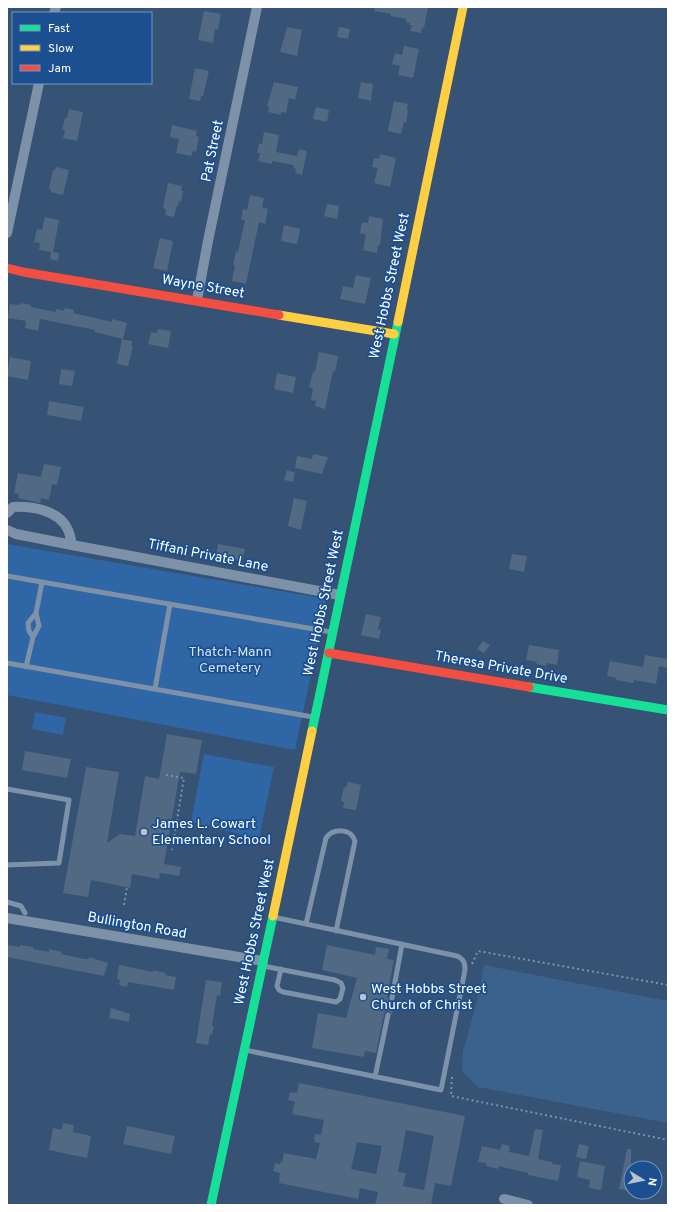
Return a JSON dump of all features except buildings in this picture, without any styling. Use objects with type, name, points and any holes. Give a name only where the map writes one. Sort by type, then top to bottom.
[{"type":"street","name":"Pat Street","points":[[197,300],[256,7]]},
{"type":"street","name":"West Hobbs Street West","points":[[211,1205],[314,717],[329,653],[332,632],[463,7]]},
{"type":"street","points":[[7,233],[39,84]]},
{"type":"street","name":"Wayne Street","points":[[7,268],[23,272],[394,334]]},
{"type":"street","points":[[7,513],[13,507],[26,507],[50,513],[61,519],[68,529],[72,545]]},
{"type":"street","name":"Tiffani Private Lane","points":[[7,530],[16,534],[72,545],[340,595]]},
{"type":"street","name":"Theresa Private Drive","points":[[329,653],[668,710]]},
{"type":"street","name":"Bullington Road","points":[[7,918],[263,963]]},
{"type":"street","points":[[504,1199],[528,1205]]},
{"type":"lane","points":[[7,576],[332,632]]},
{"type":"lane","points":[[26,667],[33,637],[39,626],[36,613],[42,582]]},
{"type":"lane","points":[[155,689],[170,604]]},
{"type":"lane","points":[[33,637],[29,632],[28,623],[36,613]]},
{"type":"lane","points":[[7,663],[314,717]]},
{"type":"lane","points":[[7,790],[69,800],[59,863],[7,865]]},
{"type":"lane","points":[[306,924],[326,838],[329,834],[334,832],[344,832],[354,836],[355,841],[336,930]]},
{"type":"lane","points":[[7,902],[21,906],[25,913]]},
{"type":"lane","points":[[244,1050],[441,1090],[465,963],[462,958],[272,917]]},
{"type":"lane","points":[[392,998],[402,944]]},
{"type":"lane","points":[[263,963],[281,969],[335,980],[341,983],[343,988],[340,999],[336,1002],[279,990],[277,986],[281,969]]},
{"type":"lane","points":[[375,1077],[388,1015]]},
{"type":"path","points":[[166,775],[184,778],[172,850]]},
{"type":"path","points":[[124,904],[127,887]]},
{"type":"path","points":[[471,966],[478,951],[668,984]]},
{"type":"path","points":[[452,1076],[451,1096],[668,1140]]},
{"type":"green space","name":"Thatch-Mann Cemetery","points":[[7,544],[327,599],[295,750],[7,695]]},
{"type":"green space","points":[[35,712],[66,718],[63,735],[32,729]]},
{"type":"green space","points":[[204,754],[274,767],[259,839],[191,822]]},
{"type":"shaded area","points":[[484,965],[668,1001],[668,1123],[478,1087],[462,1071],[463,1051],[476,1005]]},
{"type":"traffic: fast","points":[[312,731],[398,322]]},
{"type":"traffic: fast","points":[[529,687],[668,710]]},
{"type":"traffic: fast","points":[[211,1205],[273,916]]},
{"type":"traffic: slow","points":[[398,322],[463,7]]},
{"type":"traffic: slow","points":[[279,315],[394,334]]},
{"type":"traffic: slow","points":[[273,916],[312,731]]},
{"type":"traffic: jam","points":[[7,268],[23,272],[279,315]]},
{"type":"traffic: jam","points":[[329,653],[529,687]]},
{"type":"place","name":"James L. Cowart Elementary School","points":[[144,832]]},
{"type":"place","name":"West Hobbs Street Church of Christ","points":[[363,997]]}]
